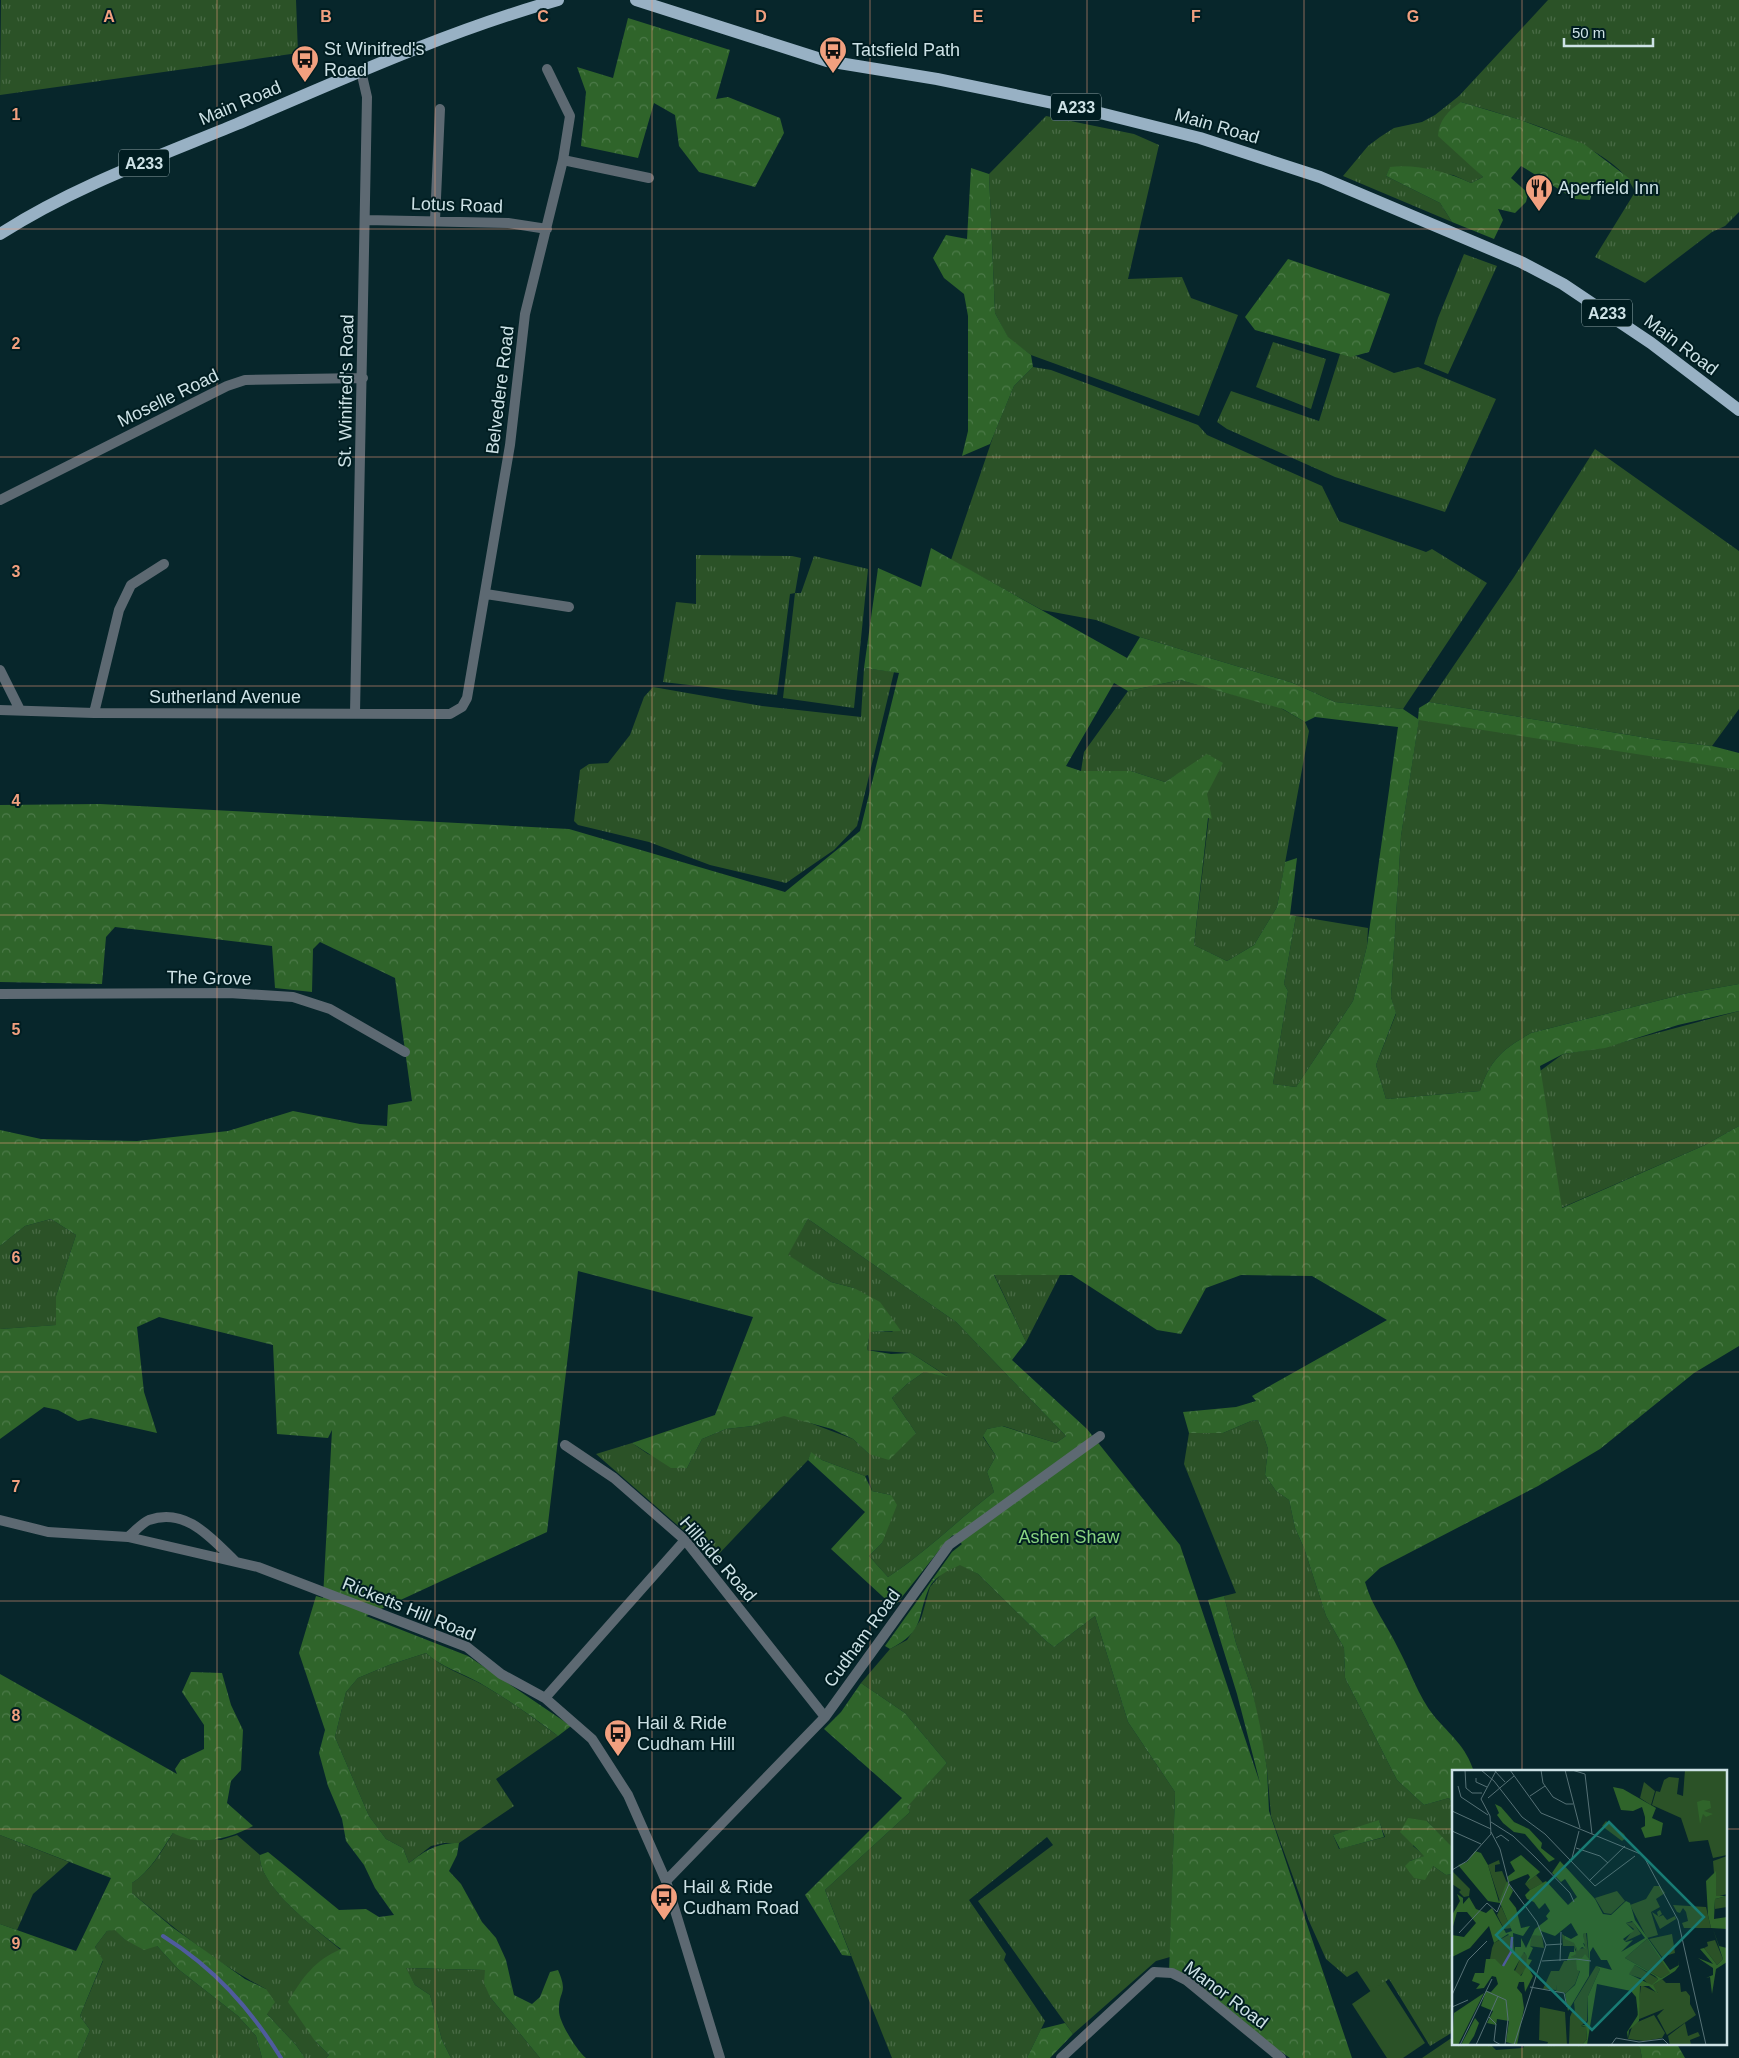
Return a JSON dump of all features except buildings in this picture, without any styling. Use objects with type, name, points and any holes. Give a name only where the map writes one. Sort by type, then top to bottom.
[{"type":"main road","name":"Main Road","points":[[0,234],[81,190],[361,72],[441,40],[558,0]]},
{"type":"main road","name":"Main Road","points":[[636,0],[827,61],[1042,99],[1200,138],[1320,177],[1521,262],[1563,284],[1651,343],[1739,410]]},
{"type":"street","name":"Belvedere Road","points":[[450,714],[462,707],[468,698],[510,446],[525,314],[563,160],[570,116],[547,69]]},
{"type":"street","name":"St. Winifred's Road","points":[[355,713],[368,97],[361,72]]},
{"type":"street","points":[[435,220],[440,109]]},
{"type":"street","points":[[563,160],[650,178]]},
{"type":"street","name":"Lotus Road","points":[[366,220],[508,223],[547,229]]},
{"type":"street","name":"Moselle Road","points":[[0,500],[227,386],[245,380],[363,378]]},
{"type":"street","points":[[94,713],[119,610],[131,585],[164,564]]},
{"type":"street","points":[[486,594],[569,607]]},
{"type":"street","points":[[0,670],[20,710]]},
{"type":"street","name":"Sutherland Avenue","points":[[0,710],[94,713],[450,714]]},
{"type":"street","name":"The Grove","points":[[0,994],[229,993],[293,997],[330,1009],[405,1052]]},
{"type":"street","name":"Cudham Road","points":[[666,1881],[825,1717],[949,1545],[1100,1436]]},
{"type":"street","name":"Hillside Road","points":[[565,1445],[614,1478],[685,1540],[825,1717]]},
{"type":"street","points":[[128,1537],[148,1520],[170,1516],[197,1524],[236,1562]]},
{"type":"street","name":"Ricketts Hill Road","points":[[0,1520],[48,1532],[128,1537],[258,1567],[467,1647],[501,1674],[545,1698],[592,1739],[628,1795],[666,1881],[720,2058]]},
{"type":"street","points":[[545,1698],[685,1540]]},
{"type":"street","name":"Manor Road","points":[[1061,2058],[1154,1972],[1164,1972],[1186,1980],[1281,2058]]},
{"type":"green space","points":[[1,0],[296,0],[298,53],[0,95]]},
{"type":"green space","points":[[1548,0],[1739,0],[1739,212],[1725,226],[1712,232],[1645,283],[1595,257],[1635,192],[1624,175],[1607,160],[1584,146],[1532,124],[1461,102],[1461,155],[1483,177],[1471,183],[1453,175],[1390,168],[1386,176],[1440,203],[1452,222],[1343,176],[1368,146],[1380,137],[1394,128],[1422,122],[1435,115],[1459,96]]},
{"type":"green space","points":[[628,18],[730,50],[716,99],[728,97],[780,118],[784,133],[755,187],[699,172],[679,146],[675,115],[654,103],[638,158],[581,146],[586,92],[577,67],[613,78]]},
{"type":"green space","points":[[1461,102],[1521,120],[1584,144],[1630,179],[1618,188],[1594,187],[1590,200],[1575,199],[1521,166],[1511,178],[1528,193],[1526,202],[1515,213],[1498,209],[1503,220],[1494,239],[1452,222],[1440,203],[1386,176],[1390,167],[1400,166],[1432,170],[1452,175],[1471,183],[1483,177],[1438,136],[1440,125],[1445,116]]},
{"type":"green space","points":[[1046,116],[1134,134],[1159,145],[1128,279],[1182,277],[1191,298],[1238,315],[1199,416],[1031,355],[1008,338],[995,313],[989,174]]},
{"type":"green space","points":[[971,168],[989,174],[995,313],[1008,337],[1031,355],[1033,367],[1014,386],[990,444],[962,456],[968,431],[968,316],[964,294],[944,278],[933,258],[946,235],[967,239]]},
{"type":"green space","points":[[1464,254],[1497,266],[1448,374],[1424,364],[1438,318]]},
{"type":"green space","points":[[1288,259],[1390,294],[1369,352],[1351,357],[1255,330],[1245,317]]},
{"type":"green space","points":[[1273,342],[1326,359],[1311,409],[1256,387]]},
{"type":"green space","points":[[1340,354],[1356,356],[1394,373],[1418,367],[1496,399],[1445,512],[1335,477],[1227,429],[1217,422],[1231,391],[1319,421]]},
{"type":"green space","points":[[1033,367],[1051,370],[1198,425],[1207,435],[1322,486],[1339,521],[1426,552],[1432,549],[1487,583],[1403,709],[1335,702],[1293,683],[1140,637],[1096,620],[1042,610],[951,560],[994,434],[1014,386]]},
{"type":"green space","points":[[1595,449],[1739,551],[1739,709],[1712,746],[1660,740],[1429,702],[1514,577]]},
{"type":"green space","name":"Ashen Shaw","points":[[931,548],[1127,658],[1140,637],[1293,683],[1335,702],[1403,709],[1418,719],[1419,708],[1429,702],[1660,740],[1712,746],[1739,753],[1739,770],[1419,720],[1401,836],[1391,997],[1396,1013],[1376,1065],[1386,1099],[1480,1091],[1488,1071],[1499,1056],[1513,1044],[1531,1033],[1688,993],[1739,984],[1739,1011],[1678,1025],[1605,1048],[1563,1054],[1540,1066],[1562,1208],[1705,1145],[1739,1126],[1739,1346],[1694,1373],[1600,1449],[1538,1486],[1380,1568],[1365,1582],[1372,1600],[1423,1700],[1434,1716],[1462,1748],[1473,1770],[1452,1770],[1452,1804],[1449,1798],[1424,1805],[1397,1780],[1345,1678],[1344,1648],[1326,1616],[1304,1548],[1295,1528],[1289,1500],[1276,1491],[1265,1475],[1268,1449],[1258,1420],[1223,1433],[1189,1433],[1183,1412],[1236,1407],[1256,1401],[1252,1396],[1387,1320],[1312,1276],[1241,1275],[1206,1288],[1181,1334],[1157,1330],[1072,1275],[994,1275],[1026,1342],[1012,1360],[1087,1429],[1180,1545],[1260,1783],[1237,1694],[1208,1600],[1224,1596],[1236,1643],[1252,1689],[1260,1726],[1267,1769],[1269,1811],[1352,2058],[1290,2058],[1169,1974],[1175,1792],[1128,1722],[1095,1616],[1054,1647],[978,1574],[960,1565],[935,1580],[929,1588],[915,1629],[909,1636],[890,1649],[885,1646],[952,1552],[962,1544],[953,1535],[894,1607],[831,1549],[865,1512],[808,1460],[811,1452],[822,1460],[865,1476],[872,1491],[891,1495],[897,1505],[882,1543],[869,1556],[888,1577],[916,1557],[994,1492],[987,1472],[996,1456],[983,1436],[987,1429],[1002,1426],[1056,1443],[1066,1436],[956,1322],[808,1219],[788,1255],[831,1282],[854,1288],[880,1302],[901,1331],[870,1332],[867,1350],[891,1354],[911,1353],[948,1377],[924,1372],[892,1398],[916,1433],[889,1460],[869,1454],[853,1439],[832,1429],[784,1416],[753,1426],[726,1429],[702,1439],[687,1468],[671,1468],[632,1443],[715,1415],[753,1317],[578,1271],[547,1532],[366,1616],[468,1656],[571,1726],[558,1736],[500,1695],[452,1670],[426,1653],[389,1665],[358,1678],[346,1692],[335,1737],[369,1816],[386,1839],[403,1848],[409,1863],[432,1848],[444,1844],[459,1843],[457,1855],[449,1871],[461,1884],[482,1922],[496,1938],[506,1960],[514,1995],[532,2004],[540,1997],[550,1972],[558,1970],[563,1984],[559,2004],[560,2016],[569,2036],[586,2058],[540,2058],[490,1997],[484,1983],[485,1970],[406,1968],[415,1985],[430,1995],[442,2040],[451,2058],[326,2058],[329,2055],[315,2041],[288,2002],[316,1964],[341,1949],[304,1919],[278,1893],[268,1880],[262,1867],[260,1855],[268,1852],[339,1910],[366,1909],[379,1917],[394,1915],[375,1888],[364,1865],[346,1841],[342,1819],[328,1786],[319,1753],[325,1730],[299,1653],[316,1596],[323,1598],[332,1430],[328,1438],[277,1434],[273,1345],[159,1317],[137,1327],[144,1392],[157,1433],[91,1418],[78,1421],[58,1410],[44,1407],[0,1439],[0,1329],[56,1325],[56,1296],[76,1235],[51,1219],[25,1226],[0,1246],[0,1130],[41,1139],[137,1141],[228,1131],[293,1111],[360,1124],[387,1126],[388,1105],[412,1101],[395,978],[320,942],[313,949],[312,992],[275,988],[272,946],[115,927],[106,937],[102,984],[0,982],[0,805],[100,804],[569,829],[785,892],[860,831],[899,673],[864,668],[878,568],[921,587]],"holes":[[[1180,680],[1283,709],[1305,722],[1315,717],[1398,727],[1367,946],[1353,1001],[1296,1087],[1273,1084],[1288,991],[1284,984],[1296,916],[1290,915],[1297,858],[1285,862],[1277,907],[1254,945],[1227,961],[1194,945],[1208,818],[1212,819],[1207,794],[1223,763],[1207,754],[1165,782],[1131,771],[1081,771],[1066,766],[1114,683],[1128,691]]]},
{"type":"green space","points":[[696,555],[792,556],[801,558],[795,593],[790,594],[777,695],[663,682],[676,602],[696,604]]},
{"type":"green space","points":[[814,556],[868,569],[854,708],[783,698],[795,593],[801,593]]},
{"type":"green space","points":[[864,668],[894,672],[857,826],[834,850],[786,883],[710,865],[649,842],[578,825],[574,821],[580,770],[589,764],[608,763],[630,735],[644,697],[653,687],[762,706],[861,717]]},
{"type":"green space","points":[[1180,680],[1279,707],[1305,722],[1309,731],[1277,907],[1254,945],[1227,961],[1194,945],[1209,816],[1176,775],[1165,782],[1131,771],[1081,771],[1084,752],[1128,691]]},
{"type":"green space","points":[[1419,719],[1739,769],[1739,984],[1688,993],[1531,1033],[1513,1044],[1499,1056],[1488,1071],[1480,1091],[1386,1099],[1376,1065],[1396,1014],[1391,997],[1401,836]]},
{"type":"green space","points":[[1296,916],[1368,928],[1367,946],[1353,1001],[1296,1087],[1273,1084],[1288,991],[1284,984]]},
{"type":"green space","points":[[1739,1011],[1739,1126],[1705,1145],[1561,1208],[1540,1071],[1563,1054],[1601,1048]]},
{"type":"green space","points":[[51,1219],[76,1235],[56,1296],[57,1325],[0,1329],[0,1246],[25,1226]]},
{"type":"green space","points":[[808,1219],[956,1322],[1066,1436],[1056,1443],[1003,1426],[987,1429],[983,1437],[996,1456],[987,1472],[994,1492],[916,1557],[888,1577],[869,1556],[882,1543],[891,1495],[872,1491],[868,1475],[865,1476],[822,1460],[811,1453],[808,1460],[715,1558],[596,1454],[632,1443],[648,1454],[687,1468],[702,1439],[726,1429],[753,1426],[786,1414],[853,1439],[869,1454],[916,1433],[892,1398],[924,1372],[947,1376],[911,1353],[867,1350],[870,1332],[893,1332],[854,1288],[831,1282],[787,1255]]},
{"type":"green space","points":[[994,1274],[1060,1275],[1026,1342]]},
{"type":"green space","points":[[1258,1420],[1268,1449],[1265,1475],[1276,1491],[1289,1500],[1295,1528],[1304,1548],[1326,1616],[1344,1648],[1345,1678],[1397,1780],[1424,1805],[1449,1798],[1452,1804],[1452,1848],[1427,1821],[1413,1846],[1425,1856],[1410,1861],[1433,1866],[1446,1875],[1452,1874],[1452,2033],[1430,2046],[1389,1979],[1371,1992],[1357,1971],[1347,1977],[1326,1959],[1309,1921],[1271,1816],[1267,1769],[1252,1689],[1236,1643],[1224,1596],[1236,1593],[1184,1464],[1189,1433],[1223,1433]],"holes":[[[1379,1821],[1385,1837],[1339,1849],[1333,1835]]]},
{"type":"green space","points":[[960,1564],[978,1574],[1054,1647],[1095,1616],[1128,1722],[1175,1792],[1170,1957],[1156,1961],[1073,2034],[978,1901],[1053,1845],[1047,1837],[969,1900],[1006,1954],[1004,1960],[1045,2021],[1027,2058],[892,2058],[825,1890],[910,1812],[906,1807],[947,1763],[905,1713],[861,1683],[890,1649],[907,1640],[921,1619],[930,1587],[943,1572]]},
{"type":"green space","points":[[426,1653],[446,1667],[483,1685],[558,1736],[496,1779],[514,1806],[459,1843],[444,1843],[431,1846],[409,1863],[403,1848],[386,1839],[369,1816],[335,1737],[346,1692],[358,1678],[389,1665]]},
{"type":"green space","points":[[191,1672],[222,1673],[231,1705],[243,1730],[241,1770],[231,1781],[227,1803],[253,1826],[234,1835],[213,1840],[193,1840],[173,1833],[150,1867],[132,1883],[132,1893],[172,1927],[245,1979],[266,1989],[275,2002],[267,2014],[296,2045],[305,2058],[262,2058],[256,2036],[238,2016],[178,1969],[157,1946],[144,1950],[124,1939],[115,1930],[107,1931],[95,1947],[103,1960],[80,2016],[90,2030],[78,2058],[0,2058],[0,1924],[76,1951],[111,1878],[0,1835],[0,1674],[177,1774],[175,1769],[181,1760],[204,1749],[204,1725],[182,1692]]},
{"type":"green space","points":[[861,1683],[905,1713],[947,1763],[907,1807],[910,1812],[825,1890],[851,1956],[842,1955],[805,1895],[902,1798],[824,1729],[841,1712]]},
{"type":"green space","points":[[1408,1818],[1427,1821],[1451,1846],[1452,1874],[1446,1875],[1433,1866],[1425,1880],[1414,1878],[1405,1866],[1410,1861],[1424,1856],[1400,1832]]},
{"type":"green space","points":[[1379,1820],[1384,1837],[1340,1849],[1333,1835]]},
{"type":"green space","points":[[173,1833],[221,1840],[237,1835],[260,1855],[262,1867],[268,1880],[291,1907],[341,1950],[315,2041],[329,2055],[326,2058],[305,2058],[296,2045],[267,2014],[266,1989],[213,1957],[132,1893],[132,1883],[150,1867]]},
{"type":"green space","points":[[0,1835],[69,1862],[33,1894],[17,1930],[0,1924]]},
{"type":"green space","points":[[115,1929],[124,1939],[157,1946],[178,1969],[238,2016],[256,2036],[262,2058],[78,2058],[90,2030],[80,2016],[103,1961],[95,1947],[107,1931]]},
{"type":"green space","points":[[405,1968],[485,1970],[490,1997],[540,2058],[451,2058],[442,2040],[430,1995],[415,1985]]},
{"type":"green space","points":[[1385,1981],[1425,2043],[1403,2058],[1387,2058],[1352,2004]]},
{"type":"green space","points":[[1065,2023],[1073,2034],[1050,2058],[1027,2058],[1041,2029]]},
{"type":"green space","points":[[1452,2038],[1452,2046],[1492,2046],[1496,2050],[1523,2048],[1524,2046],[1638,2046],[1640,2048],[1642,2058],[1422,2058]]},
{"type":"green space","points":[[1638,2046],[1678,2046],[1685,2058],[1642,2058],[1640,2048]]},
{"type":"waterway","points":[[163,1936],[199,1962],[230,1990],[257,2022],[281,2058]]},
{"type":"place","name":"Tatsfield Path","points":[[833,74]]},
{"type":"place","name":"St Winifred's Road","points":[[305,83]]},
{"type":"place","name":"Aperfield Inn","points":[[1539,212]]},
{"type":"place","name":"Hail & Ride Cudham Hill","points":[[618,1757]]},
{"type":"place","name":"Hail & Ride Cudham Road","points":[[664,1921]]}]
